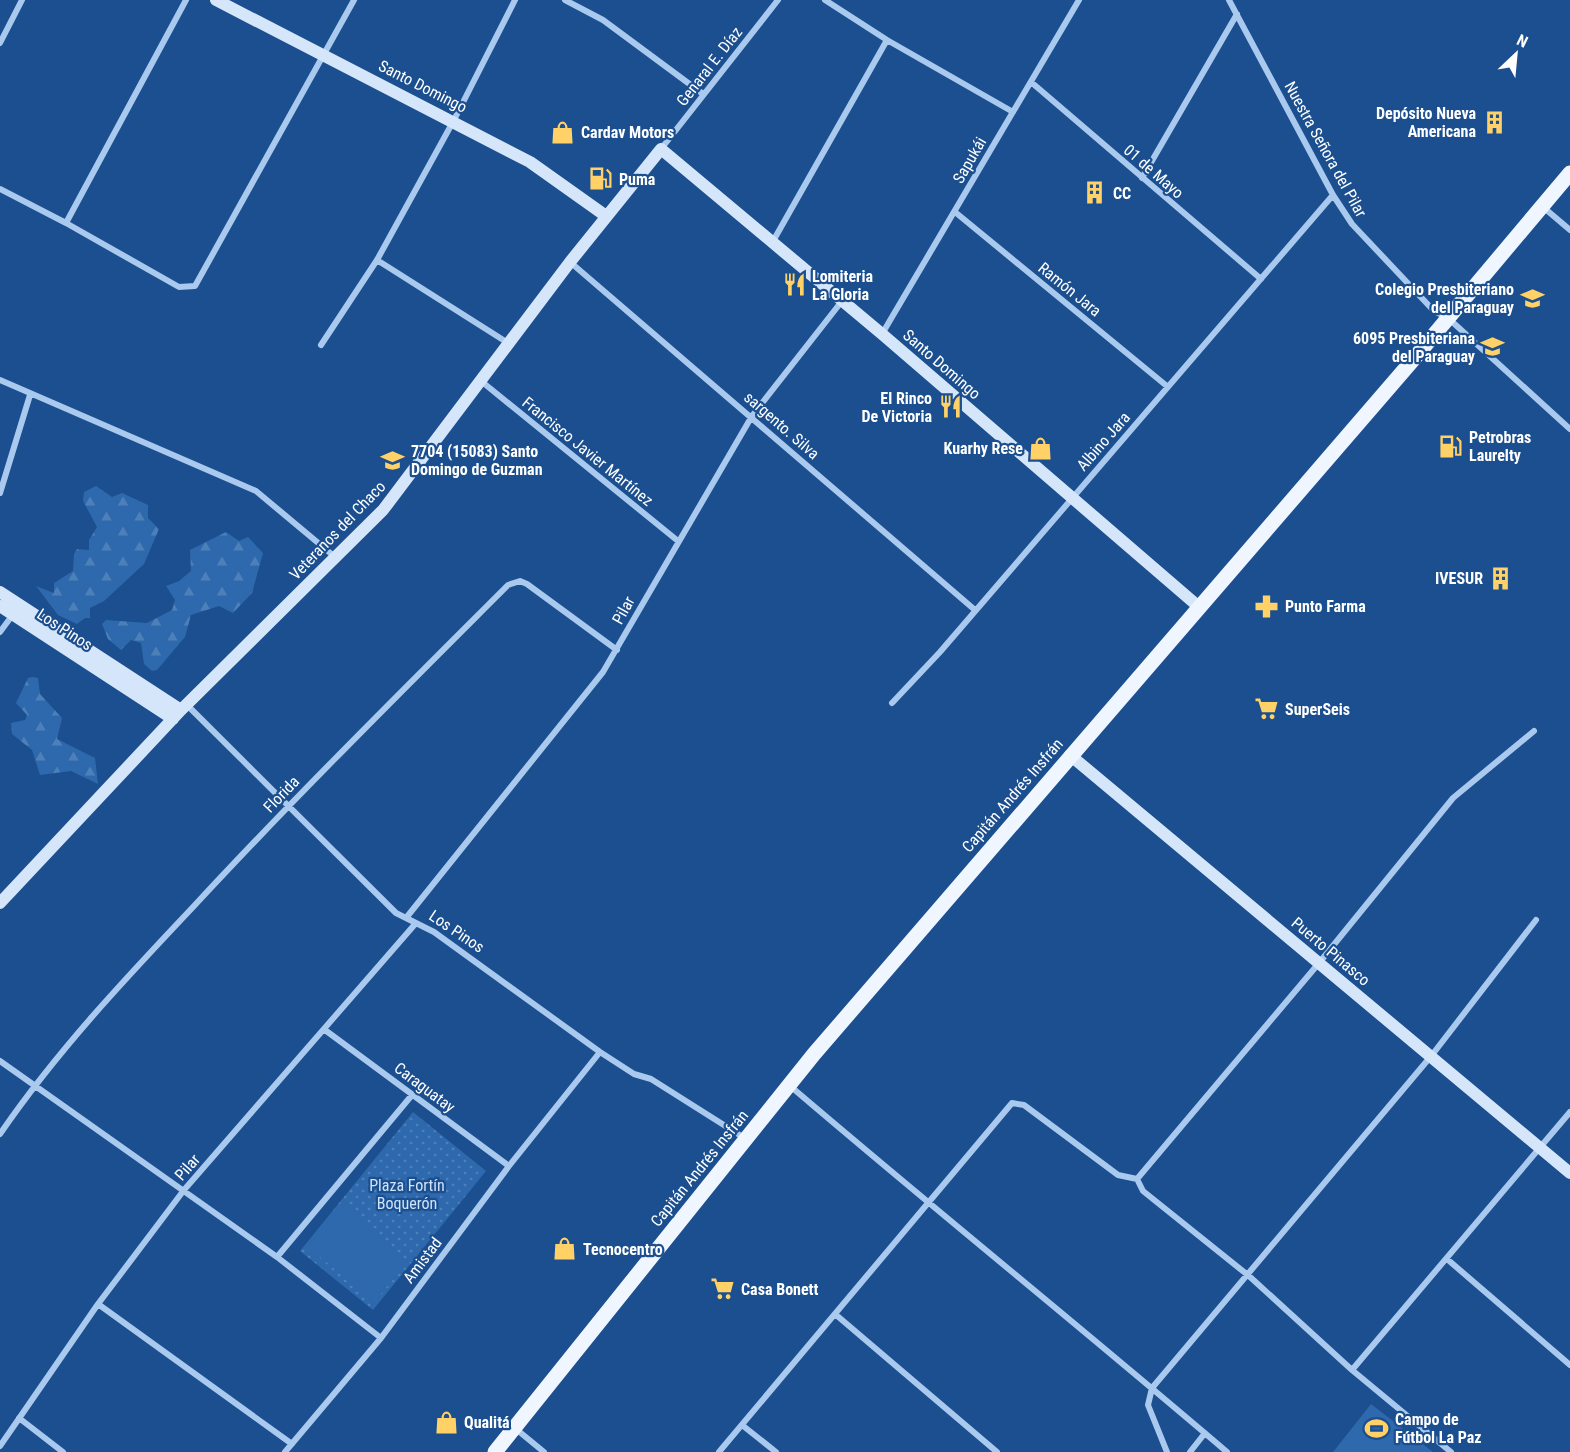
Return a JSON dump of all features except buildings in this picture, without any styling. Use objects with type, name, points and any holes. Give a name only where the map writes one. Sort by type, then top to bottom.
[{"type":"main road","name":"Capitán Andrés Insfrán","points":[[495,1452],[513,1426],[788,1085],[1570,173]]},
{"type":"street","points":[[0,43],[22,0]]},
{"type":"street","points":[[66,223],[186,0]]},
{"type":"street","name":"Santo Domingo","points":[[216,0],[454,120],[530,162],[606,216]]},
{"type":"street","points":[[0,189],[66,223],[179,287],[195,286],[354,0]]},
{"type":"street","points":[[321,345],[377,260],[454,120],[515,0]]},
{"type":"street","points":[[565,0],[603,20],[703,94]]},
{"type":"street","name":"Genaral E. Díaz","points":[[661,149],[778,0]]},
{"type":"street","points":[[825,0],[887,40],[1013,112]]},
{"type":"street","name":"Sapukái","points":[[882,334],[1079,0]]},
{"type":"street","name":"Nuestra Señora del Pilar","points":[[1229,0],[1333,195],[1352,224],[1434,311],[1448,318],[1570,429]]},
{"type":"street","points":[[1143,178],[1237,14]]},
{"type":"street","points":[[772,243],[887,40]]},
{"type":"street","name":"01 de Mayo","points":[[1030,82],[1261,279]]},
{"type":"street","name":"Santo Domingo","points":[[661,149],[882,334],[1199,607]]},
{"type":"street","name":"Veteranos del Chaco","points":[[0,903],[180,711],[383,510],[570,262],[661,149]]},
{"type":"street","name":"Albino Jara","points":[[892,703],[1333,195]]},
{"type":"street","points":[[1542,206],[1570,230]]},
{"type":"street","name":"Ramón Jara","points":[[955,212],[1168,387]]},
{"type":"street","points":[[377,260],[509,344]]},
{"type":"street","name":"sargento. Silva","points":[[570,262],[752,416],[975,610]]},
{"type":"street","name":"Pilar","points":[[406,918],[603,672],[752,416],[842,300]]},
{"type":"street","points":[[0,380],[30,395],[256,491],[336,558]]},
{"type":"street","name":"Francisco Javier Martínez","points":[[481,381],[678,541]]},
{"type":"street","points":[[0,493],[30,395]]},
{"type":"street","name":"Florida","points":[[0,1134],[34,1084],[123,981],[287,806],[508,585],[514,582],[527,584],[616,650]]},
{"type":"street","points":[[0,592],[17,610],[0,632]]},
{"type":"street","name":"Los Pinos","points":[[0,606],[17,610],[180,711],[287,806],[396,913],[434,932],[634,1074],[651,1079],[746,1139]]},
{"type":"street","points":[[1137,1179],[1319,963],[1453,798],[1534,731]]},
{"type":"street","name":"Puerto Pinasco","points":[[1070,755],[1432,1055],[1570,1173]]},
{"type":"street","points":[[1167,1452],[1148,1405],[1152,1388],[1249,1276],[1432,1055],[1536,920]]},
{"type":"street","name":"Pilar","points":[[0,1446],[99,1304],[183,1190],[416,923]]},
{"type":"street","name":"Caraguatay","points":[[325,1030],[509,1166]]},
{"type":"street","name":"Amistad","points":[[285,1452],[381,1338],[509,1166],[600,1052]]},
{"type":"street","points":[[0,1060],[278,1257],[381,1338]]},
{"type":"street","points":[[788,1085],[928,1204],[1039,1292],[1227,1452]]},
{"type":"street","points":[[278,1257],[412,1095]]},
{"type":"street","points":[[719,1452],[1007,1107],[1015,1102],[1024,1105],[1118,1175],[1137,1179]]},
{"type":"street","points":[[1352,1370],[1570,1112]]},
{"type":"street","points":[[1137,1179],[1143,1191],[1249,1276],[1352,1370],[1451,1452]]},
{"type":"street","points":[[1447,1259],[1570,1365]]},
{"type":"street","points":[[99,1304],[292,1444]]},
{"type":"street","points":[[835,1314],[997,1452]]},
{"type":"street","points":[[19,1418],[63,1452]]},
{"type":"street","points":[[742,1425],[776,1452]]},
{"type":"street","points":[[513,1426],[544,1452]]},
{"type":"street","points":[[1190,1452],[1205,1433]]},
{"type":"green space","points":[[96,486],[112,497],[122,493],[148,505],[148,518],[159,529],[144,564],[104,601],[90,608],[90,618],[85,618],[77,624],[58,615],[36,586],[54,593],[54,583],[73,571],[74,554],[77,549],[89,550],[89,540],[97,527],[83,501],[84,492]]},
{"type":"green space","points":[[226,532],[239,541],[248,537],[263,553],[252,593],[233,613],[219,606],[191,615],[185,637],[157,670],[152,671],[144,664],[141,643],[131,640],[121,650],[108,639],[102,624],[106,620],[147,623],[172,610],[175,600],[166,586],[179,581],[191,571],[190,550]]},
{"type":"green space","points":[[28,678],[38,678],[40,694],[62,718],[57,739],[95,758],[98,784],[71,771],[40,775],[32,750],[12,734],[11,723],[25,720],[27,715],[16,703]]},
{"type":"green space","name":"Plaza Fortín Boquerón","points":[[413,1112],[486,1171],[373,1310],[300,1251]]},
{"type":"green space","points":[[342,1205],[408,1262],[374,1302],[307,1246]]},
{"type":"green space","name":"Campo de Fútbol La Paz","points":[[1371,1404],[1433,1452],[1333,1452]]},
{"type":"place","name":"Depósito Nueva Americana","points":[[1494,122]]},
{"type":"place","name":"Cardav Motors","points":[[563,132]]},
{"type":"place","name":"Puma","points":[[601,179]]},
{"type":"place","name":"CC","points":[[1095,193]]},
{"type":"place","name":"Lomiteria La Gloria","points":[[794,285]]},
{"type":"place","name":"Colegio Presbiteriano del Paraguay","points":[[1532,298]]},
{"type":"place","name":"6095 Presbiteriana del Paraguay","points":[[1493,347]]},
{"type":"place","name":"El Rinco De Victoria","points":[[950,407]]},
{"type":"place","name":"Petrobras Laurelty","points":[[1451,446]]},
{"type":"place","name":"Kuarhy Rese","points":[[1041,448]]},
{"type":"place","name":"7704 (15083) Santo Domingo de Guzman","points":[[393,460]]},
{"type":"place","name":"IVESUR","points":[[1501,578]]},
{"type":"place","name":"Punto Farma","points":[[1267,606]]},
{"type":"place","name":"SuperSeis","points":[[1267,709]]},
{"type":"place","name":"Tecnocentro","points":[[565,1249]]},
{"type":"place","name":"Casa Bonett","points":[[723,1289]]},
{"type":"place","name":"Qualitá","points":[[446,1422]]},
{"type":"place","name":"Campo de Fútbol La Paz","points":[[1377,1428]]}]
